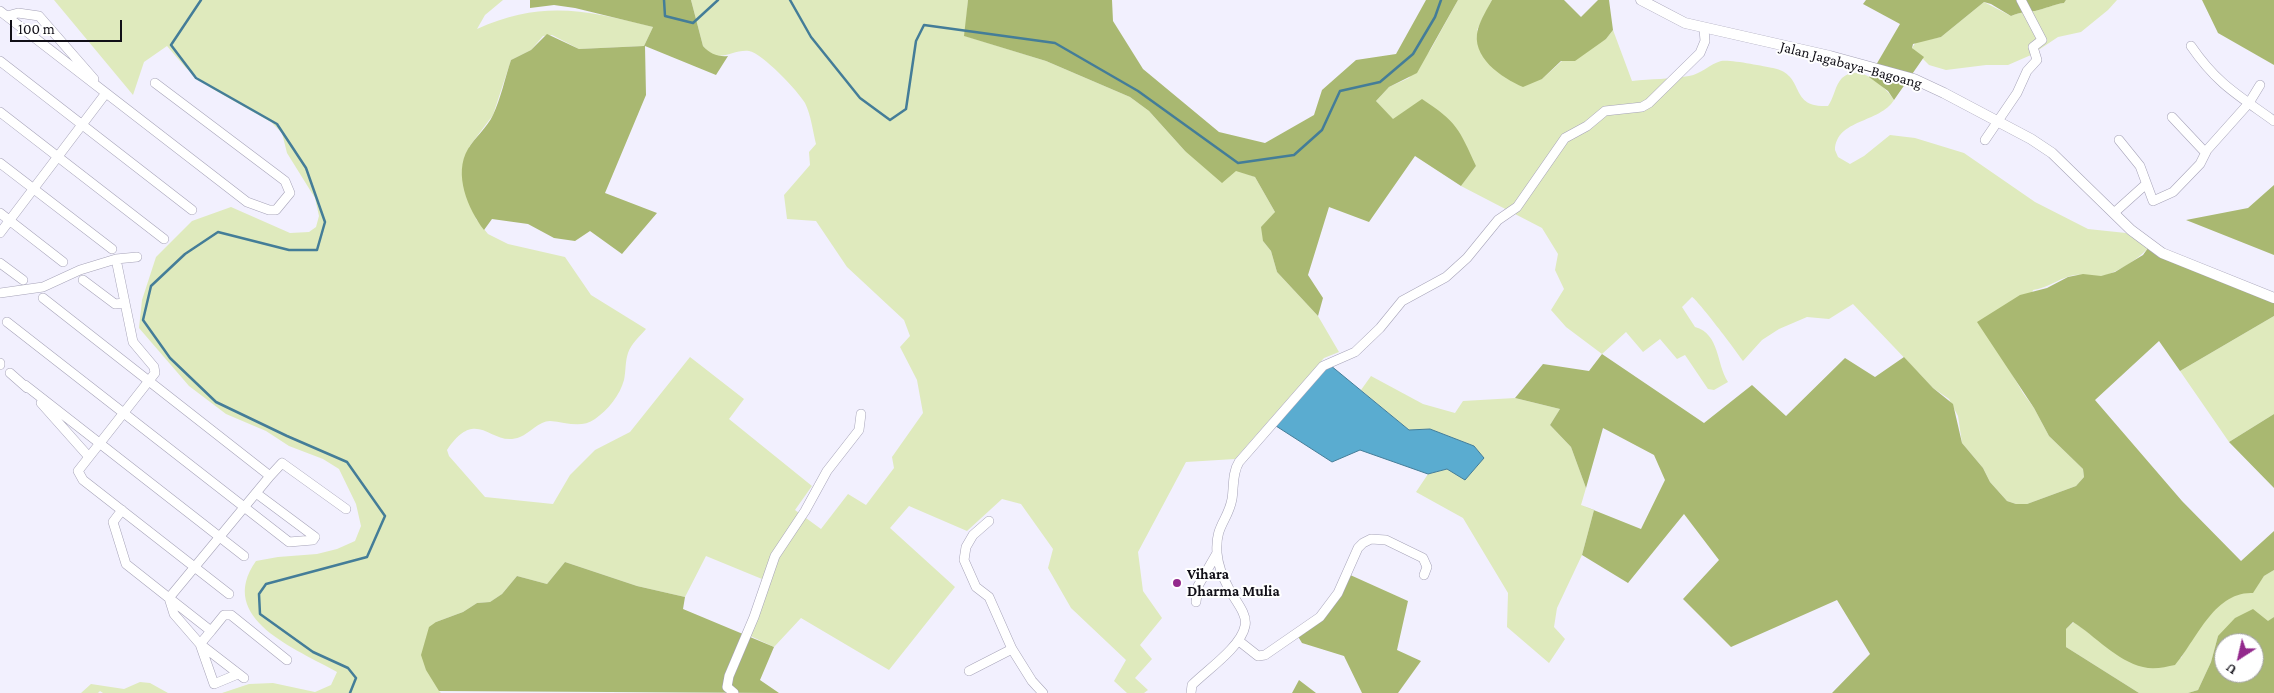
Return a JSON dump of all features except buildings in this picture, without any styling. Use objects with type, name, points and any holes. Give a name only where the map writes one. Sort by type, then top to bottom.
[{"type":"street","name":"Jalan Jagabaya–Bagoang","points":[[1641,0],[1671,18],[1704,29],[1830,56],[1914,79],[2031,139],[2052,153],[2115,212],[2131,230],[2162,253],[2274,298]]},
{"type":"street","points":[[1985,140],[1996,121],[2017,93],[2027,71],[2037,60],[2033,47],[2042,40],[2022,0]]},
{"type":"street","points":[[3,14],[18,13],[40,16],[49,24],[106,93]]},
{"type":"street","points":[[3,14],[247,202],[269,210],[276,210],[290,192],[285,181],[155,83]]},
{"type":"street","points":[[1191,693],[1192,685],[1239,641],[1246,626],[1245,619],[1228,587],[1217,552],[1217,533],[1232,501],[1236,467],[1323,366],[1355,352],[1380,328],[1402,301],[1446,278],[1498,220],[1517,208],[1565,138],[1587,126],[1605,111],[1642,107],[1648,103],[1700,53],[1705,41],[1704,29]]},
{"type":"street","points":[[2191,46],[2227,89],[2274,121]]},
{"type":"street","points":[[0,60],[192,210]]},
{"type":"street","points":[[2119,140],[2140,166],[2152,201],[2173,192],[2200,164],[2207,150],[2250,103],[2260,85]]},
{"type":"street","points":[[0,232],[106,93]]},
{"type":"street","points":[[0,112],[164,239]]},
{"type":"street","points":[[2172,117],[2202,150],[2207,150]]},
{"type":"street","points":[[0,163],[112,248]]},
{"type":"street","points":[[2115,212],[2145,185]]},
{"type":"street","points":[[0,213],[63,262]]},
{"type":"street","points":[[0,293],[43,287],[80,270],[116,259],[137,257]]},
{"type":"street","points":[[116,259],[133,342],[154,367],[155,373],[150,382],[78,471],[83,480],[228,594]]},
{"type":"street","points":[[0,263],[23,280]]},
{"type":"street","points":[[83,280],[114,304],[124,303]]},
{"type":"street","points":[[43,298],[270,476]]},
{"type":"street","points":[[7,322],[289,542],[313,540],[315,537],[256,493]]},
{"type":"street","points":[[10,373],[244,556]]},
{"type":"street","points":[[24,385],[89,457]]},
{"type":"street","points":[[734,693],[729,690],[727,682],[754,617],[776,556],[805,511],[827,471],[859,430],[861,414]]},
{"type":"street","points":[[169,598],[282,463],[346,509]]},
{"type":"street","points":[[122,510],[113,522],[126,564],[211,631]]},
{"type":"street","points":[[989,521],[973,535],[966,547],[964,560],[976,587],[989,598],[1012,649],[1042,693]]},
{"type":"street","points":[[1239,641],[1258,656],[1265,655],[1320,617],[1338,593],[1358,548],[1370,539],[1386,540],[1423,558],[1427,567],[1424,574]]},
{"type":"street","points":[[1196,602],[1198,586],[1217,552]]},
{"type":"street","points":[[169,598],[174,614],[200,644],[241,676],[214,684],[200,644]]},
{"type":"street","points":[[200,644],[224,615],[231,615],[287,660]]},
{"type":"street","points":[[969,671],[1012,649]]},
{"type":"green space","points":[[54,0],[503,0],[485,15],[477,29],[500,20],[544,11],[564,11],[606,16],[653,27],[644,46],[579,49],[552,35],[543,36],[531,50],[511,60],[493,115],[469,147],[476,219],[488,234],[508,244],[565,257],[591,295],[646,329],[629,350],[624,380],[620,391],[609,407],[590,422],[573,424],[550,421],[538,425],[520,437],[510,439],[501,438],[476,429],[467,430],[458,437],[447,450],[449,456],[485,497],[553,504],[570,475],[595,450],[630,432],[690,357],[744,399],[729,419],[812,486],[795,510],[821,529],[848,494],[866,505],[894,468],[892,457],[923,413],[917,380],[900,347],[910,336],[904,320],[847,267],[816,221],[787,219],[784,195],[810,165],[809,152],[816,144],[805,103],[779,73],[755,53],[742,51],[719,56],[709,52],[703,46],[691,0],[968,0],[965,36],[1046,61],[1130,97],[1149,111],[1185,151],[1255,177],[1275,212],[1263,241],[1271,251],[1277,272],[1318,316],[1339,352],[1324,358],[1235,459],[1186,462],[1138,552],[1143,591],[1162,618],[1140,645],[1152,659],[1135,678],[1148,690],[1144,693],[1127,693],[1114,681],[1126,660],[1071,608],[1048,568],[1053,549],[1021,504],[1002,499],[967,531],[909,506],[890,528],[955,587],[889,670],[801,618],[774,647],[746,634],[762,579],[706,556],[685,597],[637,586],[565,562],[547,584],[517,576],[502,594],[490,602],[477,603],[463,612],[436,622],[439,691],[441,693],[222,693],[249,684],[273,683],[315,692],[331,685],[337,672],[283,642],[266,630],[253,616],[246,600],[246,581],[256,561],[317,554],[337,549],[355,541],[361,526],[356,504],[339,469],[323,459],[289,446],[266,431],[226,414],[189,386],[139,328],[142,300],[156,257],[192,221],[231,207],[290,233],[309,232],[316,227],[319,216],[315,198],[287,153],[282,133],[271,122],[211,88],[186,68],[167,46],[144,62],[133,95]]},
{"type":"green space","points":[[530,0],[691,0],[703,46],[714,54],[728,56],[716,75],[645,46],[646,95],[605,193],[657,213],[622,254],[590,231],[575,241],[554,238],[528,224],[492,219],[484,230],[478,222],[464,191],[462,169],[464,159],[468,149],[493,115],[511,60],[531,50],[547,34],[579,49],[644,46],[653,27],[575,8],[554,5],[530,8]]},
{"type":"green space","points":[[968,0],[1112,0],[1113,21],[1143,69],[1219,132],[1265,143],[1314,115],[1322,90],[1356,60],[1396,54],[1426,0],[1458,0],[1417,73],[1389,87],[1376,101],[1393,119],[1422,99],[1443,114],[1456,127],[1476,166],[1461,186],[1415,156],[1369,222],[1329,207],[1308,275],[1323,298],[1318,316],[1277,272],[1271,251],[1263,241],[1261,227],[1275,212],[1255,177],[1236,171],[1222,183],[1185,151],[1149,111],[1130,97],[1046,61],[964,36]]},
{"type":"green space","points":[[1458,0],[1492,0],[1477,30],[1542,79],[1562,61],[1606,39],[1613,30],[1632,81],[1689,76],[1721,61],[1738,62],[1773,68],[1783,72],[1790,77],[1807,102],[1828,106],[1842,78],[1849,74],[1864,74],[1884,88],[1894,100],[1879,113],[1843,132],[1837,140],[1835,150],[1838,157],[1850,164],[1864,156],[1890,135],[1915,138],[1964,153],[2035,202],[2088,229],[2126,233],[2148,248],[2113,273],[2101,276],[2074,275],[2043,288],[2033,290],[2009,369],[2049,436],[2083,469],[2084,477],[2076,486],[2027,504],[2016,504],[2007,501],[1990,482],[1983,468],[1962,443],[1958,416],[1949,399],[1933,388],[1853,304],[1829,319],[1807,317],[1779,329],[1762,340],[1743,361],[1692,297],[1682,307],[1695,327],[1709,336],[1713,342],[1728,382],[1714,390],[1708,389],[1685,355],[1677,359],[1660,339],[1643,352],[1626,332],[1602,354],[1566,327],[1551,310],[1564,289],[1555,270],[1558,254],[1542,228],[1461,186],[1476,166],[1393,120],[1376,101],[1389,87],[1409,78],[1431,49]]},
{"type":"green space","points":[[1492,0],[1564,0],[1581,17],[1598,0],[1609,0],[1613,30],[1606,39],[1575,61],[1561,61],[1542,79],[1523,87],[1497,72],[1483,57],[1479,49],[1478,29]]},
{"type":"green space","points":[[1866,0],[2066,0],[2064,3],[2011,16],[1984,2],[1941,37],[1913,44],[1912,48],[1924,57],[1894,100],[1888,91],[1869,77],[1900,24],[1863,4]]},
{"type":"green space","points":[[2066,0],[2117,0],[2081,32],[2058,37],[2031,55],[2008,65],[1986,65],[1946,70],[1929,65],[1912,48],[1916,42],[1941,37],[1984,2],[2011,16],[2064,3]]},
{"type":"green space","points":[[2202,0],[2274,0],[2274,65],[2218,33]]},
{"type":"green space","points":[[2274,185],[2274,255],[2186,220],[2248,208]]},
{"type":"green space","points":[[2148,248],[2274,297],[2274,316],[2180,371],[2159,341],[2095,400],[2182,501],[2241,561],[2274,531],[2274,570],[2264,576],[2253,593],[2239,595],[2227,600],[2217,609],[2207,619],[2175,665],[2151,668],[2133,664],[2115,654],[2073,622],[2066,629],[2066,647],[2139,693],[1832,693],[1870,654],[1837,600],[1731,647],[1683,599],[1719,560],[1684,514],[1628,583],[1582,555],[1594,510],[1641,529],[1665,480],[1654,455],[1603,428],[1586,488],[1571,447],[1550,425],[1560,409],[1515,398],[1543,364],[1589,371],[1602,354],[1704,423],[1752,385],[1786,416],[1845,358],[1875,377],[1904,357],[1933,388],[1953,404],[1962,443],[1983,468],[1990,482],[2007,501],[2016,504],[2027,504],[2076,486],[2084,477],[2083,469],[2049,436],[2034,408],[1977,322],[2020,295],[2047,288],[2068,277],[2083,274],[2101,276],[2115,272],[2143,255]]},
{"type":"green space","points":[[2274,316],[2274,414],[2229,442],[2180,371]]},
{"type":"green space","points":[[1371,376],[1423,404],[1455,413],[1463,401],[1515,398],[1560,409],[1550,425],[1571,447],[1586,488],[1581,505],[1594,510],[1582,555],[1557,608],[1554,627],[1565,639],[1549,663],[1507,627],[1508,593],[1463,518],[1416,492],[1428,474],[1447,469],[1465,479],[1483,458],[1474,446],[1430,429],[1409,430],[1361,390]]},
{"type":"green space","points":[[2274,414],[2274,488],[2229,442]]},
{"type":"green space","points":[[565,562],[637,586],[685,597],[683,609],[774,647],[760,680],[779,693],[439,691],[426,670],[421,655],[429,627],[436,622],[463,612],[477,603],[490,602],[502,594],[517,576],[547,584]]},
{"type":"green space","points":[[2274,570],[2274,617],[2268,622],[2229,633],[2214,633],[2214,651],[2211,662],[2198,690],[2188,693],[2139,693],[2066,647],[2066,629],[2074,622],[2114,652],[2181,658],[2201,626],[2219,606],[2229,598],[2253,592],[2264,576]]},
{"type":"green space","points":[[1348,574],[1408,601],[1397,650],[1421,661],[1398,693],[1362,693],[1344,656],[1302,643],[1294,630],[1326,613]]},
{"type":"green space","points":[[2253,609],[2268,621],[2274,617],[2274,693],[2188,693],[2198,690],[2214,651],[2214,683],[2264,683],[2264,633],[2221,633],[2235,618]]},
{"type":"green space","points":[[1299,680],[1316,693],[1292,693]]},
{"type":"green space","points":[[140,682],[150,683],[168,693],[103,693],[100,691],[98,693],[81,693],[91,684],[124,689]]},
{"type":"water","points":[[1330,365],[1409,430],[1430,429],[1474,446],[1484,458],[1465,480],[1447,469],[1428,474],[1360,450],[1332,462],[1276,426]]},
{"type":"waterway","points":[[201,0],[171,45],[196,78],[277,124],[306,168],[325,222],[317,250],[289,250],[218,232],[185,254],[151,286],[143,320],[170,358],[216,402],[347,462],[385,516],[367,557],[266,584],[259,594],[260,614],[313,652],[348,668],[356,678],[350,693]]},
{"type":"waterway","points":[[664,0],[665,16],[693,23],[718,0]]},
{"type":"waterway","points":[[790,0],[811,37],[860,98],[890,120],[906,109],[916,41],[924,25],[1055,43],[1138,91],[1238,163],[1294,155],[1322,130],[1340,91],[1380,82],[1413,54],[1435,17],[1441,0]]},
{"type":"place","name":"Vihara Dharma Mulia","points":[[1177,583]]}]
